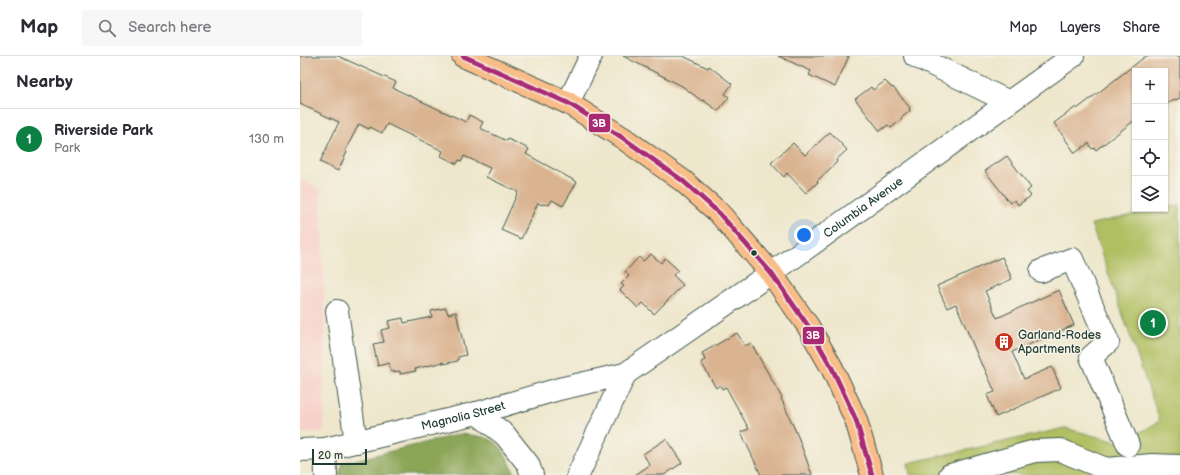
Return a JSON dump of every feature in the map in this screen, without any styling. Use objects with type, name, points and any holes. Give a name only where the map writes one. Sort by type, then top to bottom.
[{"type":"main road","points":[[463,56],[568,103],[623,138],[683,181],[719,214],[771,273],[806,322],[832,368],[856,420],[872,475]]},
{"type":"street","points":[[568,103],[591,56]]},
{"type":"street","points":[[915,56],[1009,102]]},
{"type":"street","name":"Columbia Avenue","points":[[578,475],[626,374],[771,273],[1073,56]]},
{"type":"street","points":[[1041,271],[1072,259],[1108,342],[1090,357],[1128,445]]},
{"type":"street","points":[[337,312],[356,442]]},
{"type":"street","name":"Magnolia Street","points":[[300,450],[325,449],[356,442],[477,413],[559,389],[626,374]]},
{"type":"street","points":[[477,413],[506,434],[528,464],[532,475]]},
{"type":"street","points":[[325,449],[326,475]]},
{"type":"street","points":[[950,475],[1035,451],[1060,450],[1103,472],[1152,465],[1180,466]]},
{"type":"shaded area","points":[[300,179],[320,189],[325,317],[324,431],[300,433]]},
{"type":"green space","points":[[1180,205],[1180,475],[910,475],[908,463],[1065,428],[1121,443],[1160,421],[1091,224],[1147,212],[1168,212],[1168,208]]},
{"type":"green space","points":[[460,434],[490,439],[496,443],[506,455],[515,475],[339,475],[343,463]]},
{"type":"building","points":[[300,56],[338,56],[396,82],[393,88],[466,122],[469,115],[483,122],[480,128],[507,141],[508,139],[529,149],[526,154],[577,182],[563,206],[552,200],[549,205],[542,205],[538,203],[521,239],[501,230],[518,192],[486,177],[490,168],[464,156],[462,161],[459,160],[457,164],[441,156],[443,151],[387,124],[382,133],[370,127],[369,129],[359,124],[345,151],[347,152],[338,171],[320,162],[339,122],[300,104]]},
{"type":"building","points":[[623,56],[683,56],[708,68],[709,66],[732,84],[725,94],[729,97],[718,111],[682,86]]},
{"type":"building","points":[[778,56],[849,56],[835,87],[809,75],[811,71]]},
{"type":"building","points":[[1146,56],[1180,56],[1180,98],[1168,103],[1168,68],[1132,68],[1132,122],[1096,150],[1094,148],[1092,149],[1089,143],[1075,153],[1054,123],[1076,107],[1077,109]]},
{"type":"building","points":[[885,81],[892,88],[893,87],[910,108],[910,111],[891,128],[888,125],[880,131],[855,99],[871,87],[873,90]]},
{"type":"building","points":[[830,132],[847,150],[806,193],[787,173],[784,177],[771,163],[793,143],[805,155]]},
{"type":"building","points":[[1007,156],[1031,188],[1027,191],[1031,196],[1018,205],[1015,200],[1010,203],[985,171]]},
{"type":"building","points":[[651,254],[661,263],[665,258],[678,270],[673,275],[683,285],[654,314],[643,303],[638,308],[620,290],[624,286],[621,284],[629,276],[625,272],[639,257],[643,261]]},
{"type":"building","name":"Garland-Rodes Apartments","points":[[1002,257],[1012,279],[985,291],[997,318],[1059,290],[1074,325],[1012,352],[1024,379],[1052,367],[1061,388],[996,417],[987,395],[995,392],[983,365],[982,366],[956,304],[947,308],[937,286]]},
{"type":"building","points":[[446,308],[448,314],[456,312],[466,355],[458,357],[458,361],[443,364],[443,362],[415,369],[416,371],[400,374],[400,371],[391,372],[389,363],[378,366],[373,344],[384,342],[381,330],[390,328],[388,321],[403,318],[404,323],[432,317],[431,311]]},
{"type":"building","points":[[737,333],[745,346],[751,343],[782,398],[812,475],[761,475],[741,432],[749,429],[726,387],[722,389],[720,385],[716,388],[701,362],[705,360],[702,353]]},
{"type":"building","points":[[666,439],[682,463],[664,475],[635,475],[650,465],[643,454]]},
{"type":"transit line","name":"3B","points":[[463,56],[568,103],[623,138],[683,181],[719,213],[771,273],[808,326],[832,368],[856,420],[872,475]]},
{"type":"place","name":"Riverside Park","points":[[1153,323]]},
{"type":"place","name":"Garland-Rodes Apartments","points":[[1004,342]]}]
